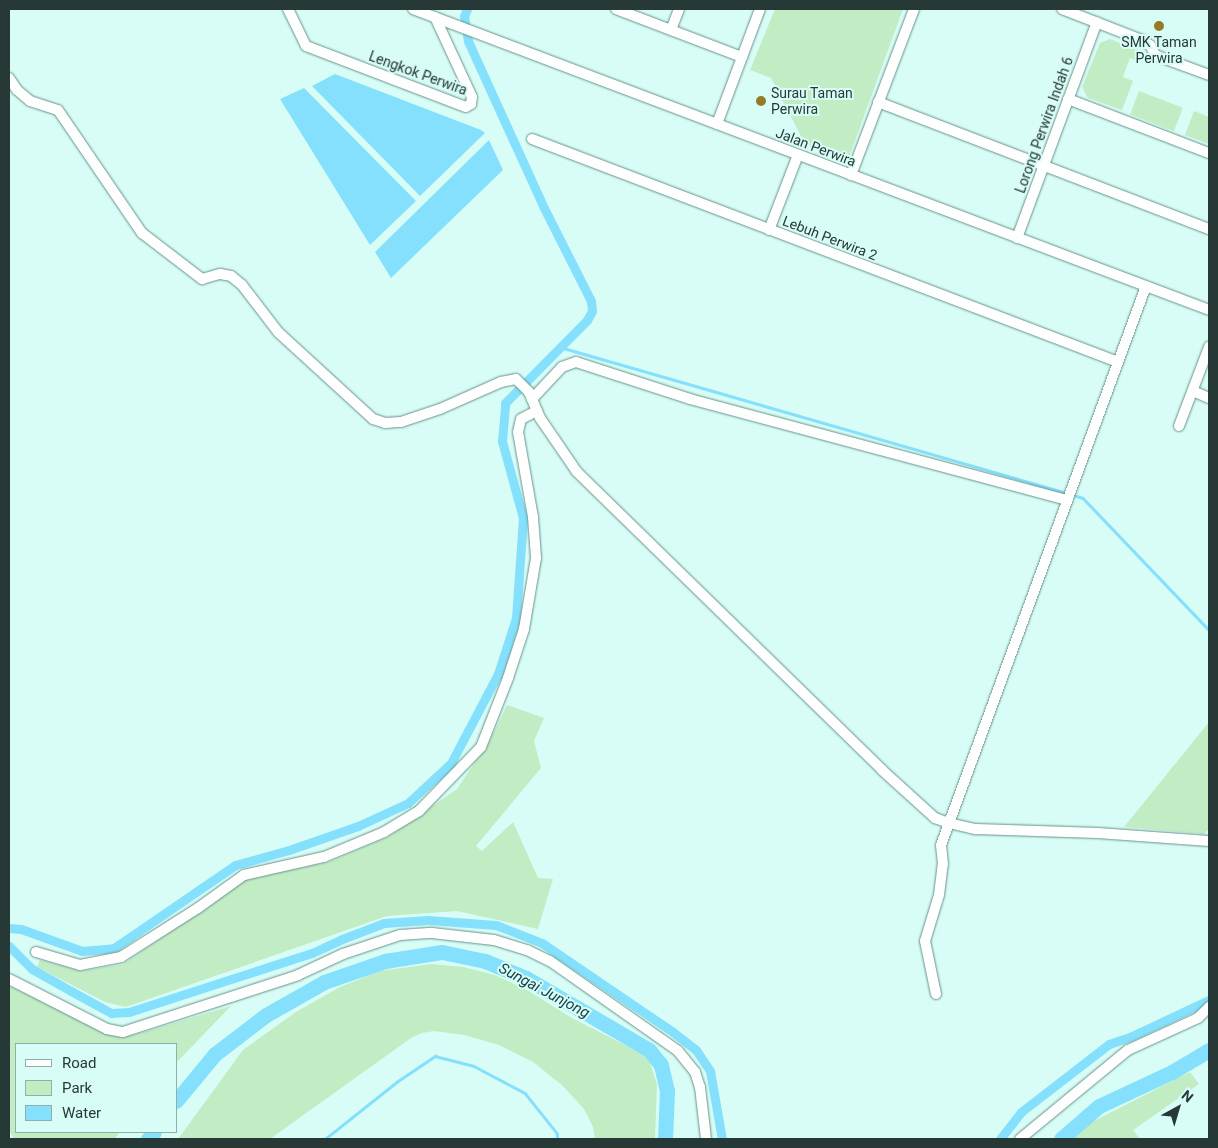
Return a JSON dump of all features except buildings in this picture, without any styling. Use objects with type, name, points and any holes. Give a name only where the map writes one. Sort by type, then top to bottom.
[{"type":"street","name":"Lengkok Perwira","points":[[288,9],[306,46],[466,107],[471,104],[472,97],[435,17]]},
{"type":"street","name":"Jalan Perwira","points":[[413,9],[1209,310]]},
{"type":"street","points":[[616,9],[742,57]]},
{"type":"street","points":[[671,30],[679,9]]},
{"type":"street","points":[[717,124],[760,9]]},
{"type":"street","points":[[851,175],[914,9]]},
{"type":"street","points":[[1062,9],[1142,40],[1150,45],[1155,55],[1209,75]]},
{"type":"street","name":"Lorong Perwira Indah 6","points":[[1017,238],[1097,22]]},
{"type":"street","points":[[9,78],[16,90],[30,101],[58,110],[142,233],[202,279],[220,274],[231,276],[242,285],[278,332],[373,419],[386,423],[401,422],[440,409],[501,382],[516,379],[531,396],[537,411],[577,472],[882,770],[936,818],[949,824],[976,829],[1098,833],[1209,840]]},
{"type":"street","points":[[1068,99],[1209,152]]},
{"type":"street","points":[[878,102],[1209,229]]},
{"type":"street","name":"Lebuh Perwira 2","points":[[532,140],[1118,362]]},
{"type":"street","points":[[769,230],[798,155]]},
{"type":"street","points":[[936,994],[925,941],[939,895],[943,864],[942,845],[1146,286]]},
{"type":"street","points":[[1179,426],[1209,347]]},
{"type":"street","points":[[531,396],[562,368],[576,362],[690,399],[1067,499]]},
{"type":"street","points":[[1193,391],[1209,398]]},
{"type":"street","points":[[36,952],[80,965],[121,956],[198,908],[244,875],[324,857],[384,832],[419,811],[467,762],[480,747],[508,678],[524,629],[536,558],[533,518],[518,432],[521,419],[537,411]]},
{"type":"street","points":[[9,979],[107,1029],[123,1032],[298,975],[343,954],[400,935],[432,933],[494,940],[527,950],[550,962],[678,1051],[695,1072],[700,1087],[706,1139]]},
{"type":"street","points":[[1020,1139],[1128,1050],[1198,1018],[1209,1007]]},
{"type":"green space","points":[[775,9],[903,9],[848,160],[805,144],[771,78],[750,70]]},
{"type":"green space","points":[[1110,39],[1144,52],[1140,62],[1130,58],[1123,77],[1133,81],[1122,110],[1088,98],[1082,87],[1100,43]]},
{"type":"green space","points":[[1139,91],[1183,108],[1174,131],[1130,114]]},
{"type":"green space","points":[[1194,111],[1209,117],[1209,144],[1185,135]]},
{"type":"green space","points":[[507,705],[544,718],[534,741],[541,768],[476,846],[482,851],[513,822],[538,878],[553,879],[538,929],[457,911],[387,916],[126,1007],[105,1002],[37,967],[40,960],[82,971],[123,964],[248,878],[329,862],[388,837],[457,789],[490,740]]},
{"type":"green space","points":[[1209,722],[1209,829],[1204,834],[1124,827]]},
{"type":"green space","points":[[431,964],[463,967],[495,975],[527,990],[572,1018],[641,1053],[650,1063],[657,1084],[655,1139],[595,1139],[593,1127],[584,1109],[563,1086],[533,1062],[499,1045],[464,1035],[434,1031],[422,1033],[411,1038],[270,1139],[178,1139],[243,1050],[296,1012],[340,987],[380,971]]},
{"type":"green space","points":[[9,986],[116,1035],[130,1036],[231,1006],[178,1061],[178,1043],[15,1043],[15,1133],[119,1133],[115,1139],[14,1139],[9,1130]]},
{"type":"green space","points":[[1190,1072],[1199,1084],[1133,1130],[1140,1139],[1072,1139],[1086,1125]]},
{"type":"water","points":[[335,74],[485,133],[420,196],[312,86]]},
{"type":"water","points":[[304,88],[416,201],[370,245],[280,99]]},
{"type":"water","points":[[489,140],[503,170],[391,278],[375,252]]},
{"type":"waterway","points":[[9,928],[21,929],[82,951],[114,948],[235,865],[289,850],[358,826],[408,803],[451,763],[498,674],[516,618],[523,518],[502,441],[505,403],[587,320],[592,311],[591,301],[544,208],[468,41],[464,16],[467,9]]},
{"type":"waterway","points":[[560,347],[1067,493]]},
{"type":"waterway","points":[[1073,495],[1083,498],[1209,630]]},
{"type":"waterway","points":[[9,946],[32,969],[111,1013],[129,1012],[312,953],[384,923],[428,920],[496,925],[542,943],[673,1032],[696,1050],[710,1071],[722,1139]]},
{"type":"waterway","name":"Sungai Junjong","points":[[178,1099],[215,1054],[266,1015],[324,982],[385,961],[442,952],[485,961],[526,978],[649,1050],[661,1065],[667,1090],[665,1139]]},
{"type":"waterway","points":[[1000,1139],[1021,1112],[1109,1044],[1132,1036],[1209,1000]]},
{"type":"waterway","name":"Sungai Junjong","points":[[1061,1139],[1099,1106],[1172,1072],[1209,1050]]},
{"type":"waterway","points":[[325,1139],[398,1081],[435,1056],[474,1066],[525,1093],[557,1133],[558,1139]]},
{"type":"waterway","name":"Sungai Junjong","points":[[148,1139],[153,1133]]},
{"type":"place","name":"SMK Taman Perwira","points":[[1159,26]]},
{"type":"place","name":"Surau Taman Perwira","points":[[761,101]]}]
